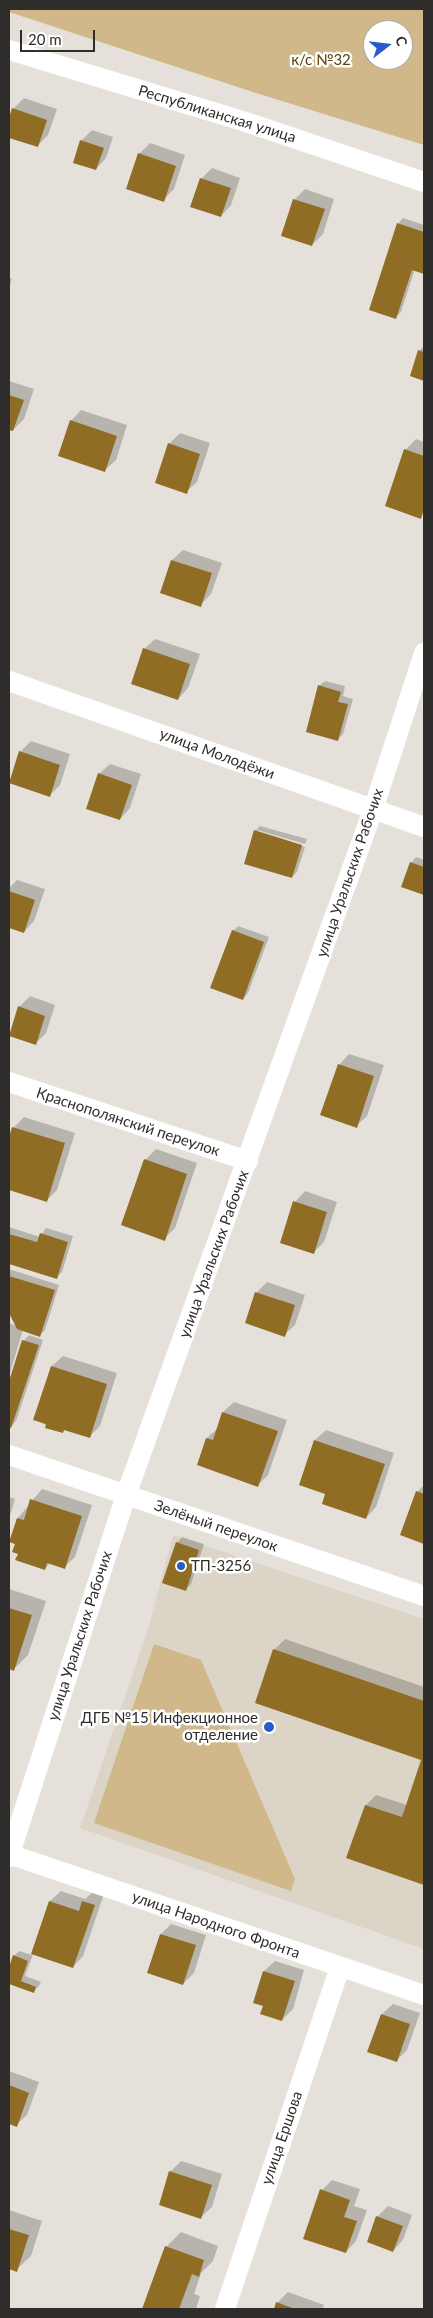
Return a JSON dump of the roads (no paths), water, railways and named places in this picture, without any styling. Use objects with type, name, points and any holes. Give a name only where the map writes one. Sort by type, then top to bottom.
[{"type":"street","name":"Республиканская улица","points":[[9,50],[246,122],[424,182]]},
{"type":"street","name":"улица Уральских Рабочих","points":[[9,1855],[126,1495],[373,810],[424,653]]},
{"type":"street","name":"улица Молодёжи","points":[[9,681],[424,827]]},
{"type":"street","name":"Краснополянский переулок","points":[[9,1082],[248,1161]]},
{"type":"street","name":"Зелёный переулок","points":[[9,1455],[424,1596]]},
{"type":"street","name":"улица Народного Фронта","points":[[9,1855],[424,1995]]},
{"type":"street","name":"улица Ершова","points":[[224,2309],[340,1967]]},
{"type":"place","name":"ТП-3256","points":[[181,1566]]},
{"type":"place","name":"ДГБ №15 Инфекционное отделение","points":[[269,1727]]},
{"type":"park label","name":"к/с №32","points":[[321,60]]}]
